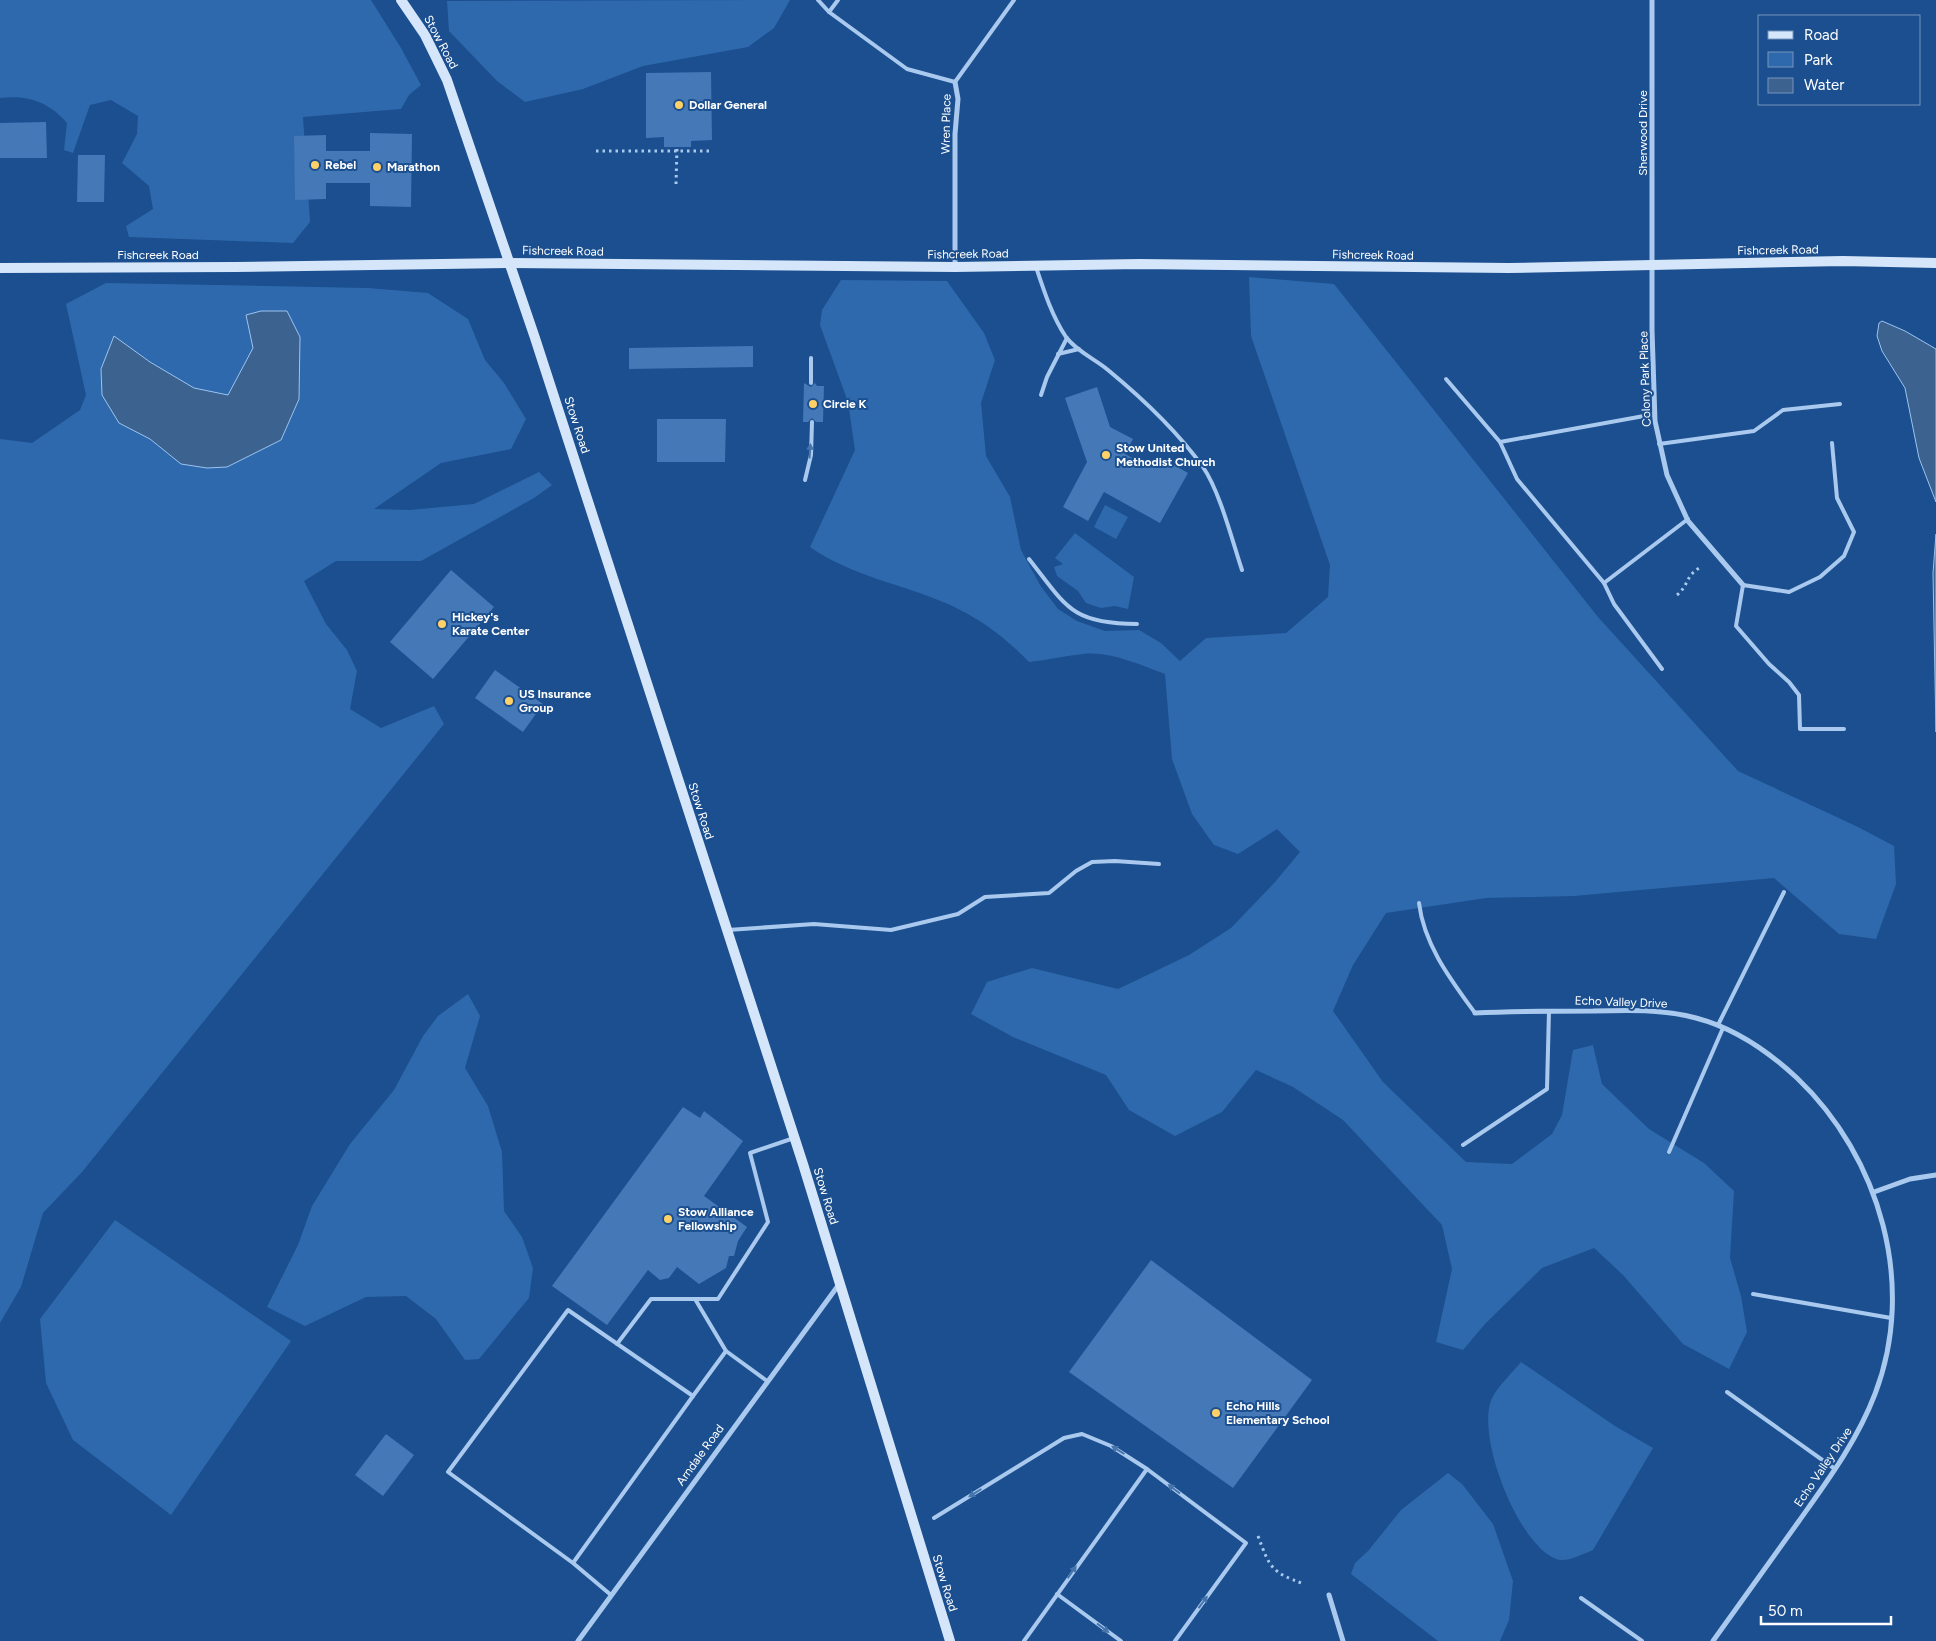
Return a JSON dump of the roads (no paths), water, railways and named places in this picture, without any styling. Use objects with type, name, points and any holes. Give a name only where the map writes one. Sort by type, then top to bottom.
[{"type":"main road","name":"Stow Road","points":[[401,0],[425,35],[447,80],[509,263],[795,1138],[950,1641]]},
{"type":"main road","name":"Fishcreek Road","points":[[0,268],[509,263],[955,267],[1035,265],[1481,268],[1843,261],[1936,263]]},
{"type":"street","name":"Sherwood Drive","points":[[1652,0],[1653,266]]},
{"type":"street","name":"Wren Place","points":[[955,82],[958,99],[955,134],[955,267]]},
{"type":"street","name":"Colony Park Place","points":[[1653,266],[1654,414],[1667,475],[1688,519],[1742,585]]},
{"type":"street","name":"Echo Valley Drive","points":[[1475,1013],[1632,1010],[1678,1014],[1721,1027],[1757,1045],[1783,1065],[1810,1091],[1845,1135],[1862,1165],[1874,1192],[1888,1249],[1891,1318],[1883,1368],[1876,1393],[1858,1434],[1835,1470],[1713,1641]]},
{"type":"street","points":[[1874,1192],[1910,1179],[1936,1175]]},
{"type":"street","name":"Arndale Road","points":[[578,1641],[766,1381],[840,1283]]},
{"type":"street","points":[[1329,1596],[1343,1641]]},
{"type":"lane","points":[[818,0],[829,12],[907,69],[955,82]]},
{"type":"lane","points":[[829,12],[838,0]]},
{"type":"lane","name":"Wren Place","points":[[955,82],[1014,0]]},
{"type":"lane","points":[[1035,265],[1047,301],[1067,338],[1107,369],[1144,403],[1184,444],[1204,469],[1215,493],[1242,570]]},
{"type":"lane","points":[[1041,395],[1058,354],[1067,338]]},
{"type":"lane","points":[[1058,354],[1079,349]]},
{"type":"lane","points":[[811,358],[811,383]]},
{"type":"lane","points":[[1446,379],[1500,442],[1517,480],[1604,583],[1614,604],[1662,669]]},
{"type":"lane","points":[[1659,444],[1754,431],[1783,410],[1840,404]]},
{"type":"lane","points":[[1500,442],[1654,414]]},
{"type":"lane","points":[[805,480],[810,455],[812,422]]},
{"type":"lane","points":[[1832,443],[1837,498],[1854,532],[1844,556],[1820,577],[1789,592],[1742,585],[1736,626],[1799,695],[1800,729],[1844,729]]},
{"type":"lane","points":[[1604,583],[1688,519]]},
{"type":"lane","points":[[1029,559],[1049,587],[1064,603],[1078,613],[1107,624],[1137,624]]},
{"type":"lane","points":[[728,930],[814,924],[891,930],[958,914],[985,897],[1048,893],[1076,871],[1092,862],[1115,861],[1159,864]]},
{"type":"lane","points":[[1669,1152],[1721,1027],[1784,892]]},
{"type":"lane","points":[[1419,903],[1420,914],[1440,965],[1475,1013]]},
{"type":"lane","points":[[1463,1145],[1547,1089],[1549,1011]]},
{"type":"lane","points":[[617,1344],[651,1299],[718,1299],[768,1222],[750,1153],[795,1138]]},
{"type":"lane","points":[[1754,1294],[1891,1318]]},
{"type":"lane","points":[[695,1299],[726,1351],[766,1381]]},
{"type":"lane","points":[[611,1595],[573,1563],[448,1472],[568,1310],[693,1396]]},
{"type":"lane","points":[[573,1563],[726,1351]]},
{"type":"lane","points":[[1726,1392],[1835,1470]]},
{"type":"lane","points":[[934,1518],[1064,1438],[1082,1434],[1111,1446],[1148,1469],[1246,1543],[1175,1641]]},
{"type":"lane","points":[[1024,1641],[1148,1469]]},
{"type":"lane","points":[[1057,1594],[1121,1641]]},
{"type":"lane","points":[[1581,1598],[1642,1641]]},
{"type":"water","points":[[261,311],[287,311],[300,337],[299,399],[281,440],[227,467],[207,468],[181,464],[150,439],[119,423],[102,395],[101,369],[114,336],[150,362],[194,388],[228,395],[253,348],[246,315]]},
{"type":"water","points":[[1882,321],[1905,331],[1936,349],[1936,502],[1919,458],[1905,388],[1882,351],[1877,336],[1879,323]]},
{"type":"water","points":[[1936,534],[1936,732],[1933,573]]},
{"type":"place","name":"Dollar General","points":[[679,105]]},
{"type":"place","name":"Rebel","points":[[315,165]]},
{"type":"place","name":"Marathon","points":[[377,167]]},
{"type":"place","name":"Circle K","points":[[813,404]]},
{"type":"place","name":"Stow United Methodist Church","points":[[1106,455]]},
{"type":"place","name":"Hickey's Karate Center","points":[[442,624]]},
{"type":"place","name":"US Insurance Group","points":[[509,701]]},
{"type":"place","name":"Stow Alliance Fellowship","points":[[668,1219]]},
{"type":"place","name":"Echo Hills Elementary School","points":[[1216,1413]]}]
